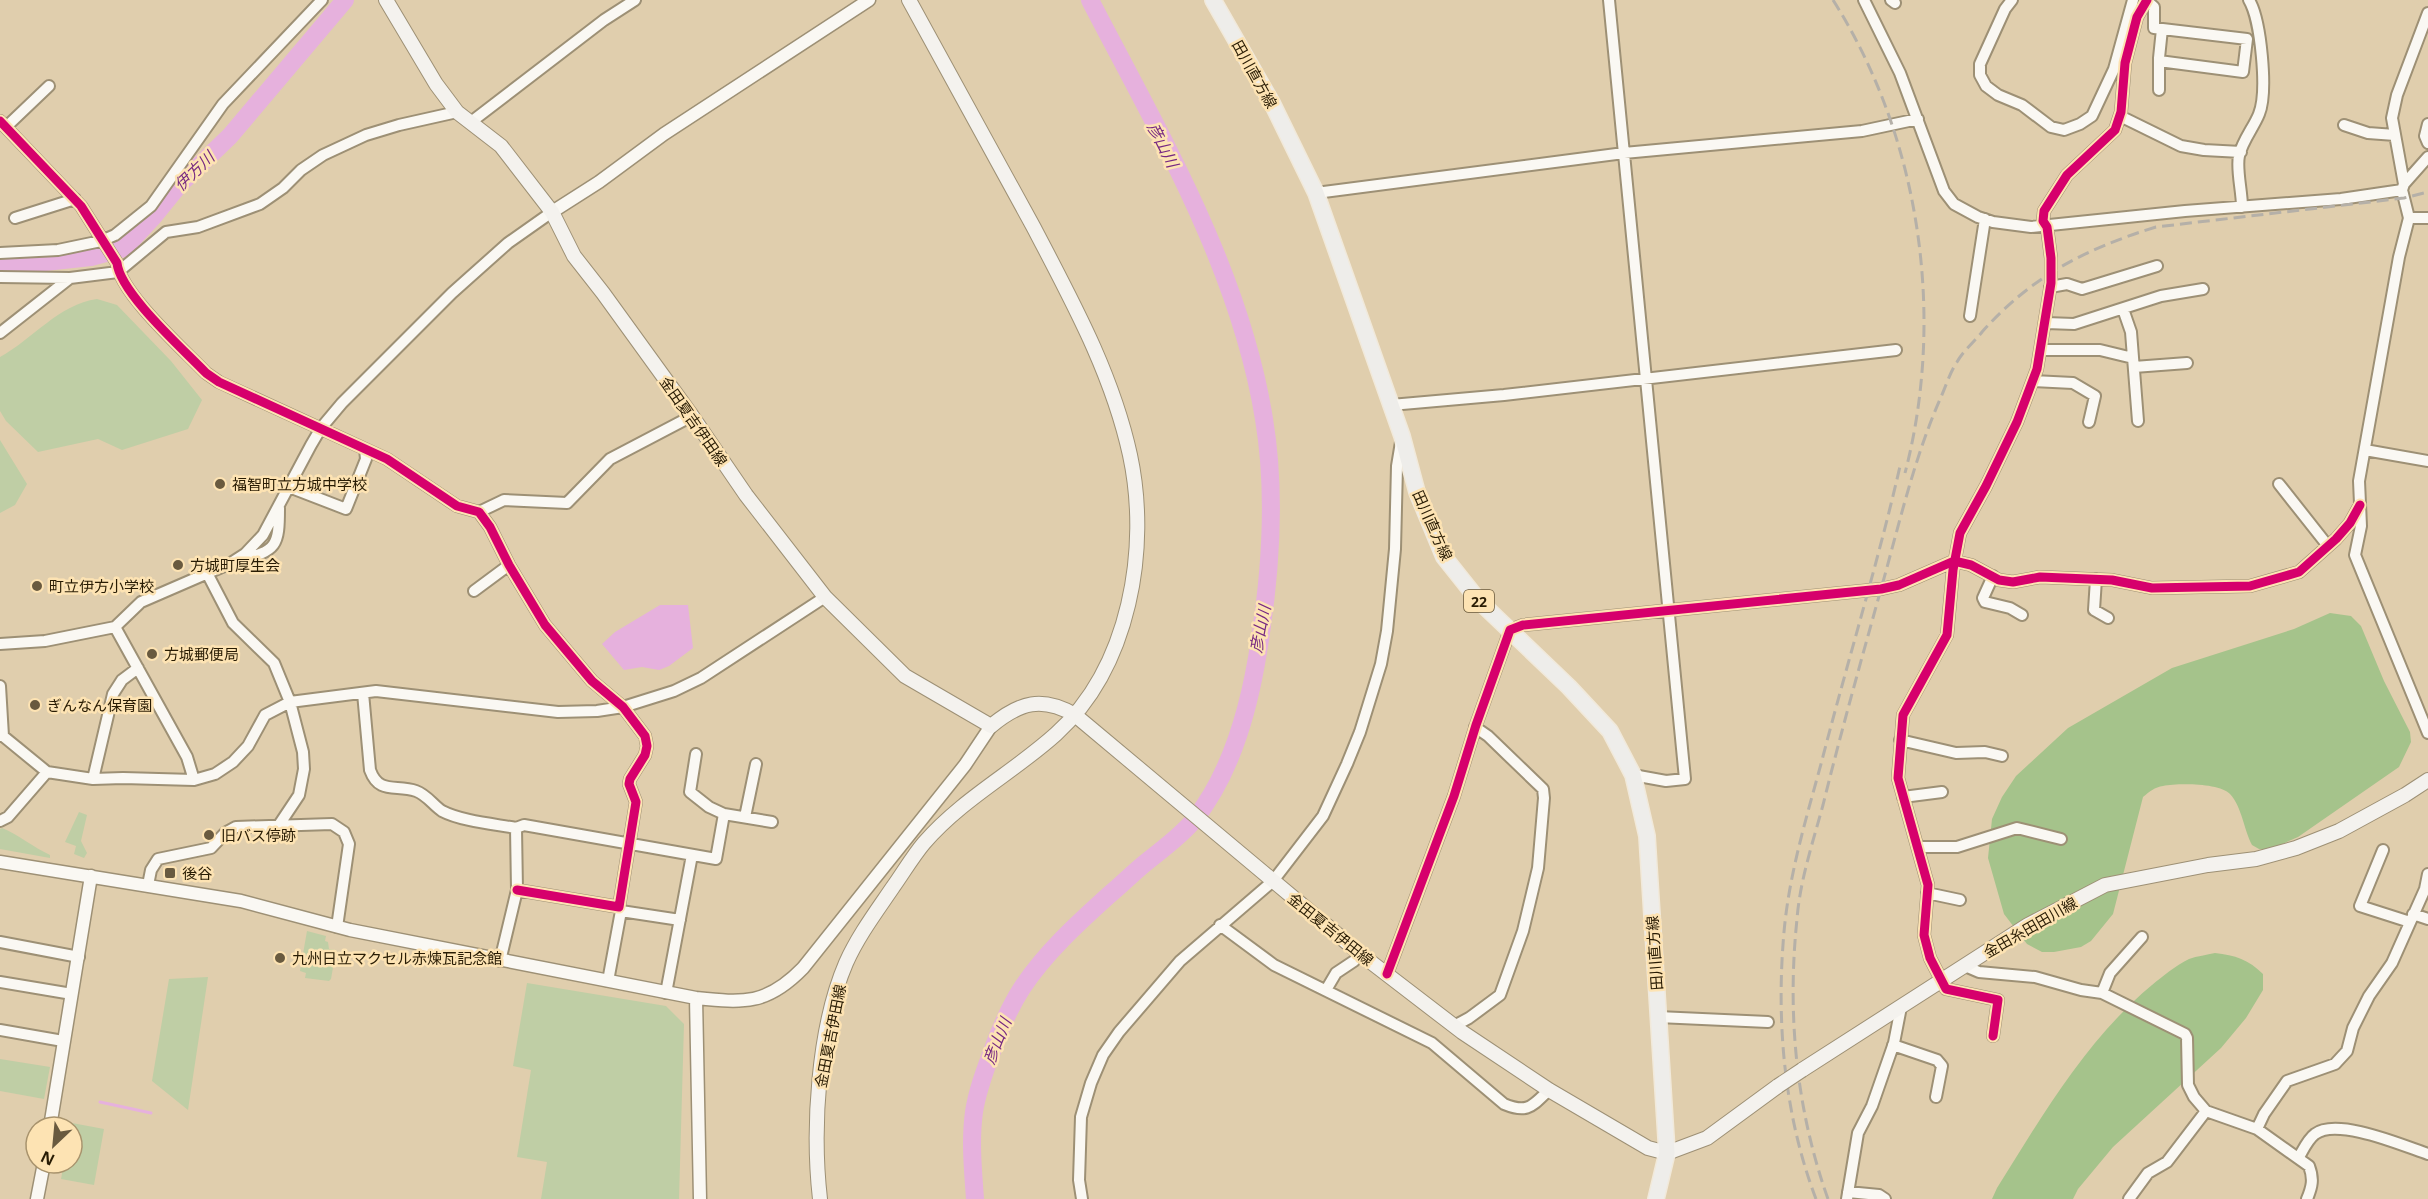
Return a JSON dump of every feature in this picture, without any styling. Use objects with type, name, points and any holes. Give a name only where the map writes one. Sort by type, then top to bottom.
[{"type":"main road","name":"金田夏吉伊田線","points":[[386,0],[436,84],[457,112],[501,146],[552,212],[574,256],[692,416],[746,495],[825,597],[905,676],[991,726],[1006,713],[1024,705],[1042,703],[1059,706],[1081,719],[1360,954],[1454,1026],[1549,1090],[1648,1148],[1667,1153]]},
{"type":"main road","name":"金田夏吉伊田線","points":[[820,1199],[816,1168],[816,1134],[820,1081],[828,1028],[846,964],[859,938],[922,845],[939,826],[1054,736],[1081,719],[1109,659],[1123,622],[1133,583],[1138,522],[1130,456],[1111,389],[1081,318],[909,0]]},
{"type":"main road","name":"田川直方線","points":[[1213,0],[1272,104],[1316,194],[1402,436],[1417,492],[1444,558],[1479,601],[1610,731],[1633,775],[1647,836],[1667,1153],[1656,1199]]},
{"type":"main road","name":"金田糸田田川線","points":[[1667,1153],[1707,1138],[1802,1070],[2028,925],[2105,885],[2208,865],[2256,859],[2296,848],[2338,831],[2428,780]]},
{"type":"street","points":[[0,253],[58,250],[103,243],[115,235],[151,206],[223,104],[322,0]]},
{"type":"street","points":[[471,122],[604,20],[635,0]]},
{"type":"street","points":[[0,644],[45,641],[115,627],[123,622],[141,602],[231,563],[245,554],[259,540],[321,428],[363,381],[452,293],[508,243],[599,182],[664,134],[869,0]]},
{"type":"street","points":[[1609,0],[1685,779],[1666,781],[1633,775]]},
{"type":"street","points":[[1863,0],[1900,73],[1944,191],[1954,204],[1985,219],[2031,227],[2047,227],[2341,199],[2403,187],[2428,157]]},
{"type":"street","points":[[2012,0],[2005,9],[1980,64],[1980,75],[1986,86],[1998,94],[2022,105],[2051,127],[2064,130],[2092,116],[2114,69],[2133,0]]},
{"type":"street","points":[[2242,207],[2239,167],[2241,152],[2260,113],[2264,96],[2258,27],[2255,9],[2249,0]]},
{"type":"street","points":[[1994,1036],[1998,1000],[1946,989],[1930,958],[1924,935],[1928,885],[1897,768],[1903,715],[1947,635],[1954,561],[1960,533],[1995,468],[2033,381],[2046,323],[2050,288],[2051,258],[2047,227],[2043,221],[2044,211],[2067,175],[2115,130],[2120,116],[2125,63],[2137,17],[2147,1],[2154,7],[2154,28],[2247,39],[2243,72],[2159,61]]},
{"type":"street","points":[[2428,13],[2397,95],[2392,118],[2409,218],[2399,257],[2359,481],[2361,526],[2355,555],[2428,733]]},
{"type":"street","points":[[2159,90],[2162,29]]},
{"type":"street","points":[[49,86],[3,124],[81,206],[129,291],[206,373],[219,382],[387,459],[457,506],[479,512],[490,527],[509,566],[545,625],[592,681],[623,707],[645,736],[647,746],[645,755],[629,784],[636,802],[608,981]]},
{"type":"street","points":[[0,277],[70,278],[117,268],[166,232],[198,227],[260,204],[323,155],[366,135],[457,112]]},
{"type":"street","points":[[2120,116],[2181,146],[2241,152]]},
{"type":"street","points":[[1316,194],[1624,153],[1862,131],[1918,119]]},
{"type":"street","points":[[2428,124],[2425,136],[2428,143]]},
{"type":"street","points":[[2344,125],[2368,133],[2395,135]]},
{"type":"street","points":[[15,218],[75,199]]},
{"type":"street","points":[[2409,218],[2428,218]]},
{"type":"street","points":[[1970,316],[1985,219]]},
{"type":"street","points":[[2050,288],[2067,284],[2082,289],[2157,266]]},
{"type":"street","points":[[0,333],[70,278]]},
{"type":"street","points":[[2046,323],[2074,324],[2161,296],[2203,289]]},
{"type":"street","points":[[2123,309],[2131,332],[2138,421]]},
{"type":"street","points":[[1391,405],[1504,395],[1896,350]]},
{"type":"street","points":[[2040,350],[2100,350],[2134,362],[2187,363]]},
{"type":"street","points":[[2033,381],[2073,383],[2095,396],[2089,422]]},
{"type":"street","points":[[479,512],[504,500],[567,503],[610,459],[692,416]]},
{"type":"street","points":[[1082,1199],[1079,1180],[1081,1117],[1091,1083],[1103,1055],[1119,1032],[1180,961],[1220,925],[1251,902],[1323,816],[1360,732],[1377,676],[1387,630],[1395,549],[1397,466],[1402,436]]},
{"type":"street","points":[[289,487],[346,508],[366,459],[364,449]]},
{"type":"street","points":[[2365,450],[2428,461]]},
{"type":"street","points":[[2279,484],[2328,546]]},
{"type":"street","points":[[1388,974],[1454,795],[1510,630],[1522,625],[1881,589],[1899,585],[1954,561],[1971,565],[1999,580],[2013,582],[2040,577],[2112,580],[2152,588],[2250,586],[2299,572],[2350,523],[2360,505]]},
{"type":"street","points":[[474,591],[509,566]]},
{"type":"street","points":[[207,573],[233,622],[274,663],[290,702],[303,752],[304,769],[299,795],[279,825]]},
{"type":"street","points":[[1993,576],[1983,598],[1985,602],[2010,608],[2022,615]]},
{"type":"street","points":[[2096,579],[2094,610],[2108,618]]},
{"type":"street","points":[[0,686],[2,736],[47,772],[93,779],[123,777],[194,780],[215,774],[233,762],[248,746],[266,715],[290,702],[376,691],[558,712],[597,711],[623,707],[674,691],[701,678],[825,597]]},
{"type":"street","points":[[115,627],[187,757],[194,780]]},
{"type":"street","points":[[93,779],[113,694],[122,680],[138,668]]},
{"type":"street","points":[[363,693],[370,770],[374,781],[380,785],[414,790],[425,795],[440,810],[452,815],[516,828],[524,825],[716,858],[724,814]]},
{"type":"street","points":[[0,861],[241,901],[337,927],[501,961],[666,993],[734,1002],[756,999],[773,993],[789,983],[943,793],[991,726]]},
{"type":"street","points":[[1454,1026],[1500,995],[1526,921],[1538,868],[1544,798],[1543,789],[1488,736],[1475,728]]},
{"type":"street","points":[[1900,740],[1956,753],[1985,752],[2002,756]]},
{"type":"street","points":[[696,754],[690,792],[709,807],[724,814],[772,822]]},
{"type":"street","points":[[745,817],[756,764]]},
{"type":"street","points":[[0,821],[8,817],[47,772]]},
{"type":"street","points":[[1903,797],[1942,792]]},
{"type":"street","points":[[148,885],[151,870],[158,860],[211,848],[225,833],[236,827],[332,824],[344,832],[348,838],[348,862],[337,927]]},
{"type":"street","points":[[501,961],[517,890],[516,828]]},
{"type":"street","points":[[1918,847],[1957,847],[2017,828],[2061,839]]},
{"type":"street","points":[[2383,850],[2360,906],[2412,918],[2428,919]]},
{"type":"street","points":[[666,993],[692,855]]},
{"type":"street","points":[[2257,1129],[2264,1114],[2287,1081],[2336,1064],[2347,1051],[2354,1028],[2369,996],[2392,963],[2425,889],[2428,874]]},
{"type":"street","points":[[52,1115],[91,876]]},
{"type":"street","points":[[517,890],[680,920]]},
{"type":"street","points":[[1927,893],[1960,900]]},
{"type":"street","points":[[1220,925],[1274,965],[1432,1043],[1504,1104],[1518,1110],[1528,1108],[1549,1090]]},
{"type":"street","points":[[2102,993],[2110,973],[2128,950],[2142,937]]},
{"type":"street","points":[[0,942],[79,957]]},
{"type":"street","points":[[1326,990],[1336,973],[1360,954]]},
{"type":"street","points":[[1965,966],[1979,972],[2035,977],[2081,990],[2102,993],[2185,1034],[2188,1085],[2194,1097],[2206,1111],[2257,1129],[2309,1166],[2313,1175],[2312,1187],[2307,1199]]},
{"type":"street","points":[[0,982],[72,994]]},
{"type":"street","points":[[696,998],[700,1199]]},
{"type":"street","points":[[1885,1199],[1879,1195],[1847,1195],[1858,1133],[1872,1106],[1893,1045],[1901,1007]]},
{"type":"street","points":[[1658,1017],[1768,1022]]},
{"type":"street","points":[[0,1030],[63,1041]]},
{"type":"street","points":[[1893,1045],[1937,1060],[1942,1066],[1936,1097]]},
{"type":"street","points":[[2129,1199],[2148,1173],[2167,1162],[2206,1111]]},
{"type":"street","points":[[2299,1157],[2313,1134],[2324,1129],[2366,1132],[2428,1154]]},
{"type":"street","points":[[37,1199],[42,1175]]},
{"type":"green space","points":[[97,299],[117,305],[171,361],[202,400],[188,429],[122,450],[98,439],[38,452],[6,421],[0,411],[0,357],[58,315],[83,302]]},
{"type":"green space","points":[[0,440],[27,484],[15,505],[0,513]]},
{"type":"green space","points":[[2330,613],[2351,616],[2361,626],[2384,681],[2410,732],[2411,742],[2399,767],[2298,837],[2271,849],[2259,849],[2252,845],[2237,805],[2225,790],[2188,784],[2155,789],[2143,797],[2113,914],[2091,941],[2081,947],[2054,952],[2042,952],[2027,944],[2004,914],[1988,858],[1992,819],[2002,797],[2016,776],[2068,728],[2172,668],[2294,629]]},
{"type":"green space","points":[[79,812],[87,815],[81,841],[87,853],[84,858],[74,854],[76,846],[65,842]]},
{"type":"green space","points":[[2,828],[50,855],[50,858],[0,849],[0,829]]},
{"type":"green space","points":[[307,931],[326,936],[325,941],[328,942],[329,949],[336,950],[329,981],[305,978],[306,973],[300,971]]},
{"type":"green space","points":[[2215,953],[2241,959],[2263,974],[2263,990],[2246,1018],[2221,1048],[2113,1147],[2078,1189],[2073,1199],[1992,1199],[2048,1107],[2106,1030],[2152,985],[2174,968],[2189,959]]},
{"type":"green space","points":[[208,977],[188,1110],[152,1081],[169,979]]},
{"type":"green space","points":[[527,983],[666,1006],[684,1024],[679,1199],[541,1199],[547,1162],[517,1157],[531,1070],[513,1066]]},
{"type":"green space","points":[[0,1059],[50,1067],[44,1099],[0,1091]]},
{"type":"green space","points":[[84,1125],[104,1129],[94,1185],[61,1179],[62,1175],[84,1175]]},
{"type":"shaded area","points":[[660,605],[688,605],[693,648],[669,666],[659,670],[642,667],[624,670],[602,644],[615,632]]},
{"type":"waterway","name":"伊方川","points":[[0,263],[45,262],[91,257],[124,248],[179,185],[230,136],[345,0]]},
{"type":"waterway","name":"彦山川","points":[[975,1199],[972,1145],[975,1105],[997,1037],[1022,988],[1051,951],[1109,895],[1183,832],[1208,800],[1230,757],[1246,710],[1256,663],[1267,585],[1271,529],[1268,446],[1252,363],[1236,309],[1217,256],[1194,203],[1090,0]]},
{"type":"waterway","points":[[100,1102],[151,1113]]},
{"type":"railway","points":[[1833,0],[1863,53],[1887,110],[1905,168],[1917,229],[1923,290],[1923,352],[1917,413],[1905,473]]},
{"type":"railway","points":[[1828,1199],[1808,1131],[1797,1061],[1793,990],[1801,890],[1851,697],[1908,492],[1931,420],[1959,358],[2001,312],[2040,280],[2083,255],[2130,236],[2156,227],[2404,198],[2428,192]]},
{"type":"railway","points":[[1816,1199],[1796,1134],[1785,1067],[1781,999],[1786,911],[1804,826],[1901,462]]},
{"type":"cycle path","points":[[1993,1036],[1998,1000],[1946,989],[1930,958],[1924,935],[1928,885],[1898,778],[1903,715],[1947,635],[1953,570],[1960,533],[2017,422],[2037,369],[2051,283],[2051,258],[2047,227],[2043,221],[2044,211],[2067,175],[2115,130],[2121,112],[2125,63],[2137,17],[2147,0]]},
{"type":"cycle path","points":[[0,121],[81,206],[140,305],[206,373],[219,382],[387,459],[457,506],[479,512],[490,527],[509,565],[545,625],[592,681],[623,707],[645,736],[647,746],[645,755],[629,784],[636,802],[619,907],[517,890]]},
{"type":"cycle path","points":[[1387,974],[1454,796],[1476,725],[1510,630],[1523,625],[1881,589],[1899,585],[1954,561],[1971,565],[1999,580],[2013,582],[2040,577],[2112,580],[2152,588],[2250,586],[2299,572],[2336,539],[2350,523],[2360,505]]},
{"type":"place","name":"福智町立方城中学校","points":[[220,484]]},
{"type":"place","name":"方城町厚生会","points":[[178,565]]},
{"type":"place","name":"町立伊方小学校","points":[[37,586]]},
{"type":"place","name":"方城郵便局","points":[[152,654]]},
{"type":"place","name":"ぎんなん保育園","points":[[35,705]]},
{"type":"place","name":"旧バス停跡","points":[[209,835]]},
{"type":"place","name":"後谷","points":[[170,873]]},
{"type":"place","name":"九州日立マクセル赤煉瓦記念館","points":[[280,958]]}]
